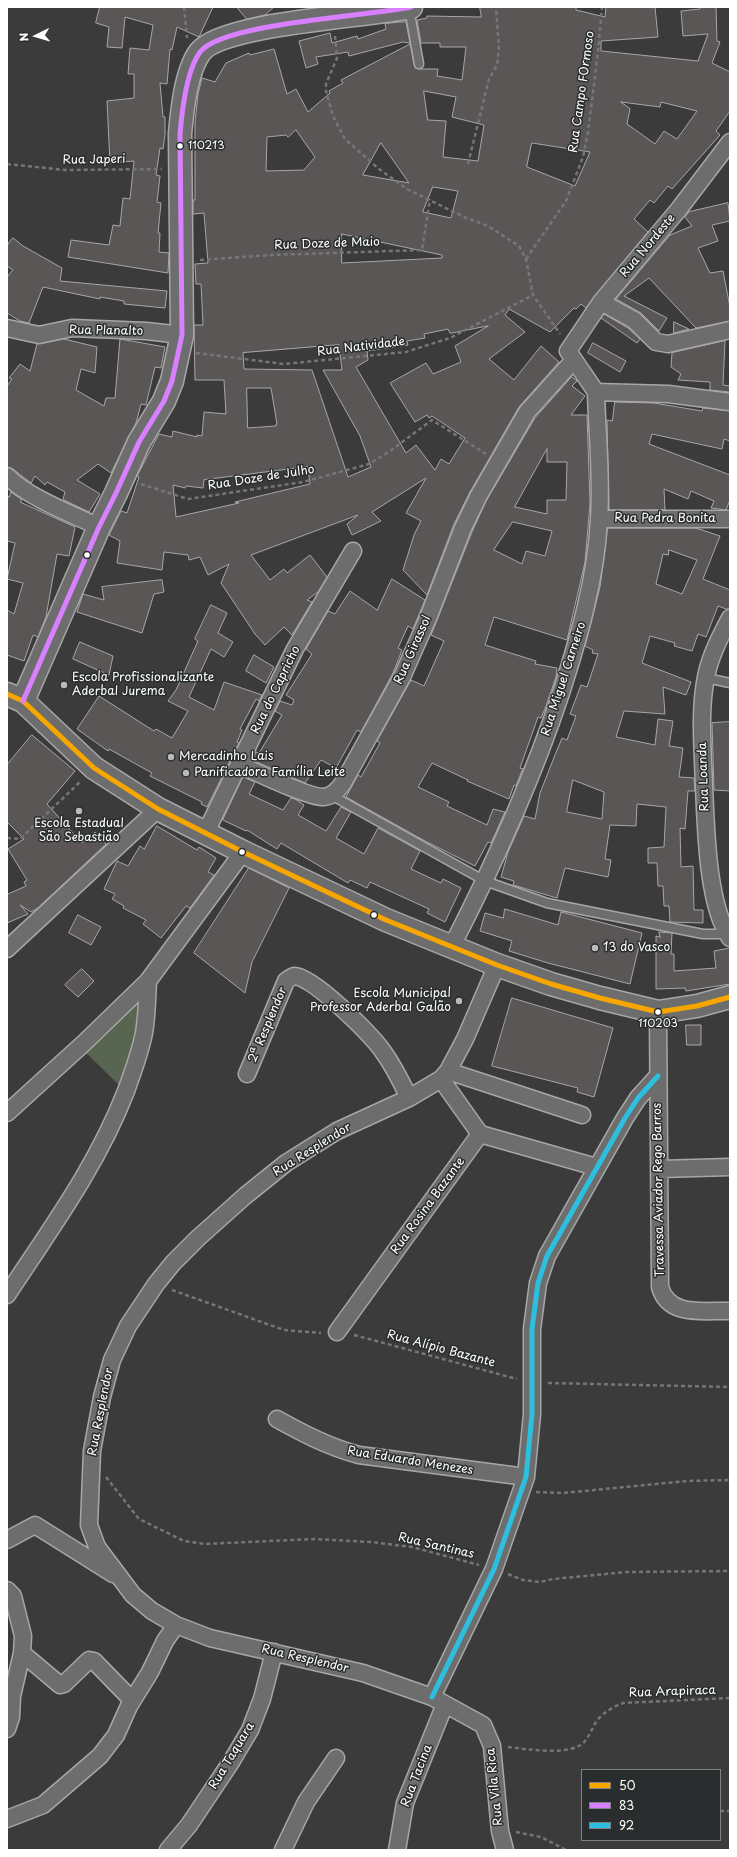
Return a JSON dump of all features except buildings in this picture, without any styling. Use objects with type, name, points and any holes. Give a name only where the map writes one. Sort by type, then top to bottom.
[{"type":"street","points":[[410,7],[325,12],[287,23],[227,36],[204,48],[200,52],[192,70],[182,113],[181,343],[172,381],[164,402],[139,442],[123,478],[15,697],[94,768],[158,809],[206,834],[386,920],[497,965],[600,998],[658,1012],[697,1006],[730,997]]},
{"type":"street","name":"Rua Nordeste","points":[[570,356],[601,302],[679,209],[730,142]]},
{"type":"street","points":[[601,302],[634,320],[656,342],[668,344],[730,330]]},
{"type":"street","name":"Rua Planalto","points":[[7,328],[39,335],[72,328],[138,331],[181,343]]},
{"type":"street","points":[[570,356],[596,392],[668,394],[730,402]]},
{"type":"street","name":"Rua Girassol","points":[[331,795],[343,783],[402,676],[428,618],[463,528],[498,461],[528,412],[570,356]]},
{"type":"street","name":"Rua Miguel Carneiro","points":[[452,946],[502,846],[548,731],[578,642],[584,618],[599,519],[596,392]]},
{"type":"street","points":[[7,476],[26,490],[99,527]]},
{"type":"street","name":"Rua Pedra Bonita","points":[[599,519],[730,519]]},
{"type":"street","name":"Rua do Capricho","points":[[206,834],[295,649],[353,551]]},
{"type":"street","name":"Rua Loanda","points":[[729,936],[717,904],[707,852],[703,765],[703,716],[706,678],[717,643],[730,618]]},
{"type":"street","points":[[240,765],[315,796],[331,795]]},
{"type":"street","points":[[7,949],[158,809]]},
{"type":"street","points":[[7,1113],[84,1043],[148,981],[243,852]]},
{"type":"street","points":[[444,1075],[465,1039],[497,965]]},
{"type":"street","name":"2ª Resplendor","points":[[247,1074],[286,981],[291,977],[301,978],[340,1005],[381,1049],[393,1066],[410,1098]]},
{"type":"street","points":[[7,1295],[76,1190],[113,1123],[137,1063],[144,1032],[148,981]]},
{"type":"street","name":"Travessa Aviador Rego Barros","points":[[658,1012],[660,1287],[663,1297],[681,1310],[730,1311]]},
{"type":"street","points":[[444,1075],[582,1115]]},
{"type":"street","points":[[444,1075],[480,1134],[596,1167]]},
{"type":"street","name":"Rua Resplendor","points":[[444,1075],[410,1098],[337,1131],[286,1163],[245,1196],[198,1238],[173,1263],[156,1284],[128,1326],[112,1360],[102,1397],[92,1458],[89,1525],[96,1547],[133,1595],[147,1607],[176,1625],[210,1638],[363,1673],[439,1701],[483,1726]]},
{"type":"street","name":"Rua Tacina","points":[[397,1850],[405,1803],[439,1701],[494,1569],[524,1483],[532,1414],[532,1329],[538,1283],[547,1256],[625,1118],[638,1098],[658,1076]]},
{"type":"street","name":"Rua Rosina Bazante","points":[[337,1332],[480,1134]]},
{"type":"street","points":[[660,1169],[730,1167]]},
{"type":"street","name":"Rua Eduardo Menezes","points":[[277,1419],[314,1440],[359,1456],[524,1483]]},
{"type":"street","points":[[7,1540],[35,1525],[121,1579]]},
{"type":"street","points":[[7,1590],[13,1596],[23,1636],[22,1653],[12,1696],[11,1717],[7,1729]]},
{"type":"street","points":[[7,1819],[43,1804],[100,1756],[116,1735],[132,1700],[150,1672],[165,1641],[176,1625]]},
{"type":"street","name":"Rua Taquara","points":[[168,1850],[190,1825],[250,1730],[262,1699],[274,1652]]},
{"type":"street","points":[[22,1653],[60,1685],[64,1684],[89,1660],[94,1661],[132,1700]]},
{"type":"street","name":"Rua Vila Rica","points":[[483,1726],[492,1746],[500,1831],[505,1850]]},
{"type":"street","points":[[283,1850],[306,1802],[336,1758]]},
{"type":"lane","points":[[410,7],[419,64]]},
{"type":"lane","points":[[706,678],[730,683]]},
{"type":"lane","points":[[331,795],[485,881],[547,903],[703,934],[729,936]]},
{"type":"path","points":[[468,164],[489,79],[497,65],[498,48],[496,7]]},
{"type":"path","name":"Rua Campo FOrmoso","points":[[526,259],[566,201],[583,157],[598,59],[602,7]]},
{"type":"path","points":[[325,12],[337,58],[326,84],[326,91],[333,116],[342,133],[356,151],[407,189],[502,233],[519,246],[526,259],[533,295],[559,330],[570,356]]},
{"type":"path","name":"Rua Japeri","points":[[7,164],[65,170],[181,169]]},
{"type":"path","name":"Rua Doze de Maio","points":[[182,261],[272,255],[422,250],[430,199]]},
{"type":"path","name":"Rua Natividade","points":[[181,343],[284,364],[406,352],[450,338],[533,295]]},
{"type":"path","name":"Rua Doze de Julho","points":[[123,478],[188,498],[303,482],[369,464],[390,451],[432,420],[498,461]]},
{"type":"path","points":[[7,838],[20,839],[94,768]]},
{"type":"path","name":"Rua Alípio Bazante","points":[[156,1284],[284,1330],[301,1333],[337,1332],[363,1337],[532,1383],[730,1387]]},
{"type":"path","name":"Rua Santinas","points":[[92,1458],[139,1519],[184,1541],[204,1544],[314,1539],[371,1542],[412,1547],[494,1569],[523,1580],[540,1582],[553,1579],[627,1572],[730,1571]]},
{"type":"path","points":[[524,1483],[563,1493],[687,1481],[730,1480]]},
{"type":"path","name":"Rua Arapiraca","points":[[492,1746],[542,1751],[560,1750],[579,1746],[585,1742],[596,1721],[609,1709],[623,1703],[730,1698]]},
{"type":"path","points":[[500,1831],[524,1833],[542,1837],[566,1850]]},
{"type":"green space","points":[[144,986],[144,1032],[121,1087],[80,1047]]},
{"type":"transit line","name":"83","points":[[23,701],[99,527],[139,442],[164,401],[172,381],[182,335],[180,134],[188,80],[195,60],[200,52],[214,42],[236,34],[298,22],[411,7]]},
{"type":"transit line","name":"50","points":[[7,694],[23,701],[94,768],[158,809],[243,852],[386,920],[497,965],[551,984],[658,1012],[697,1006],[730,997]]},
{"type":"transit line","name":"92","points":[[432,1697],[494,1569],[526,1477],[532,1414],[532,1329],[538,1283],[547,1256],[625,1118],[638,1098],[658,1076]]},
{"type":"place","name":"110213","points":[[180,146]]},
{"type":"place","name":"Escola Profissionalizante Aderbal Jurema","points":[[64,685]]},
{"type":"place","name":"Mercadinho Lais","points":[[171,757]]},
{"type":"place","name":"Panificadora Família Leite","points":[[186,773]]},
{"type":"place","name":"Escola Estadual São Sebastião","points":[[79,811]]},
{"type":"place","name":"13 do Vasco","points":[[595,948]]},
{"type":"place","name":"Escola Municipal Professor Aderbal Galão","points":[[459,1001]]},
{"type":"place","name":"110203","points":[[658,1012]]}]
